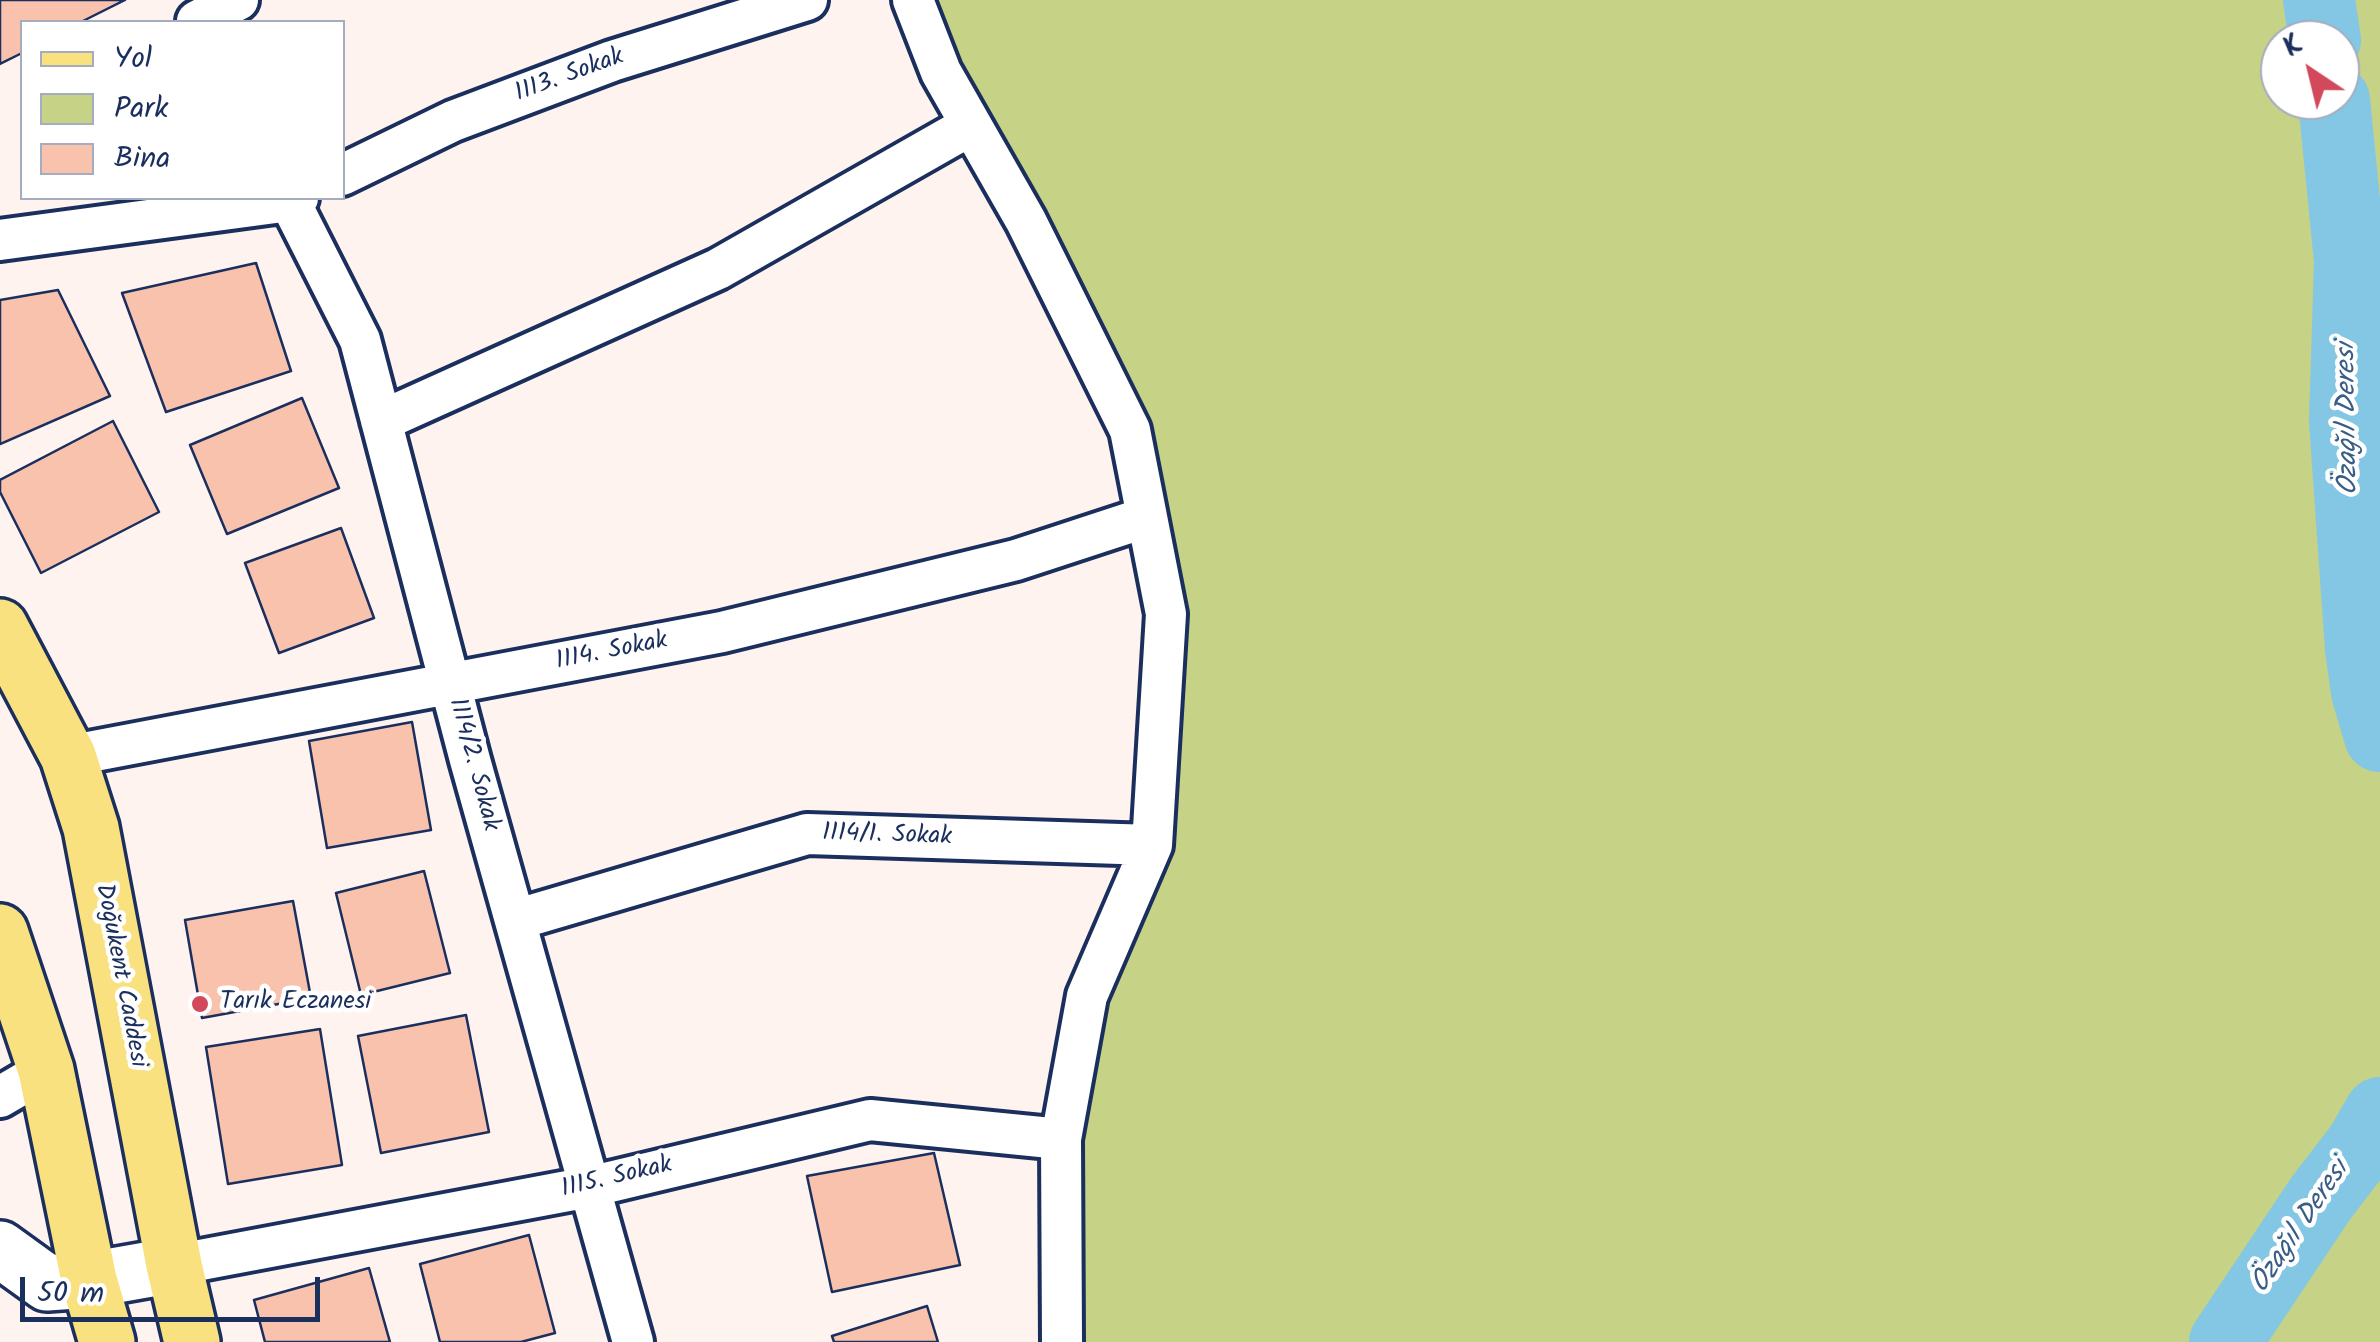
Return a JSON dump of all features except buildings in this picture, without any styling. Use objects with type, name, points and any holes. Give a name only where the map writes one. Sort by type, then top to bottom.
[{"type":"main road","name":"Doğukent Caddesi","points":[[0,626],[68,756],[92,828],[192,1342]]},
{"type":"main road","points":[[0,932],[46,1070],[89,1280],[106,1342]]},
{"type":"main road","points":[[0,1249],[47,1283],[89,1280],[174,1264]]},
{"type":"street","points":[[193,14],[238,0]]},
{"type":"street","name":"1113. Sokak","points":[[345,174],[470,114],[612,61],[806,0]]},
{"type":"street","points":[[913,0],[940,72],[1026,221],[1130,430],[1166,614],[1152,846],[1086,996],[1061,1139],[1062,1342]]},
{"type":"street","points":[[381,421],[718,269],[970,125]]},
{"type":"street","points":[[0,240],[285,200]]},
{"type":"street","name":"1114/2. Sokak","points":[[292,200],[360,340],[450,684],[632,1342]]},
{"type":"street","name":"1114. Sokak","points":[[68,756],[722,632],[1016,560],[1147,517]]},
{"type":"street","name":"1114/1. Sokak","points":[[515,920],[808,834],[1152,846]]},
{"type":"street","points":[[0,1096],[46,1070]]},
{"type":"street","name":"1115. Sokak","points":[[174,1264],[589,1187],[870,1120],[1061,1139]]},
{"type":"green space","points":[[913,0],[2380,0],[2380,1342],[1062,1342],[1061,1139],[1152,845],[1166,614],[1130,430]]},
{"type":"waterway","name":"Özağıl Deresi","points":[[2319,0],[2322,20]]},
{"type":"waterway","name":"Özağıl Deresi","points":[[2336,120],[2350,261],[2345,421],[2361,649],[2367,692],[2380,736]]},
{"type":"waterway","name":"Özağıl Deresi","points":[[2225,1342],[2380,1113]]},
{"type":"place","name":"Tarık Eczanesi","points":[[200,1004]]}]
